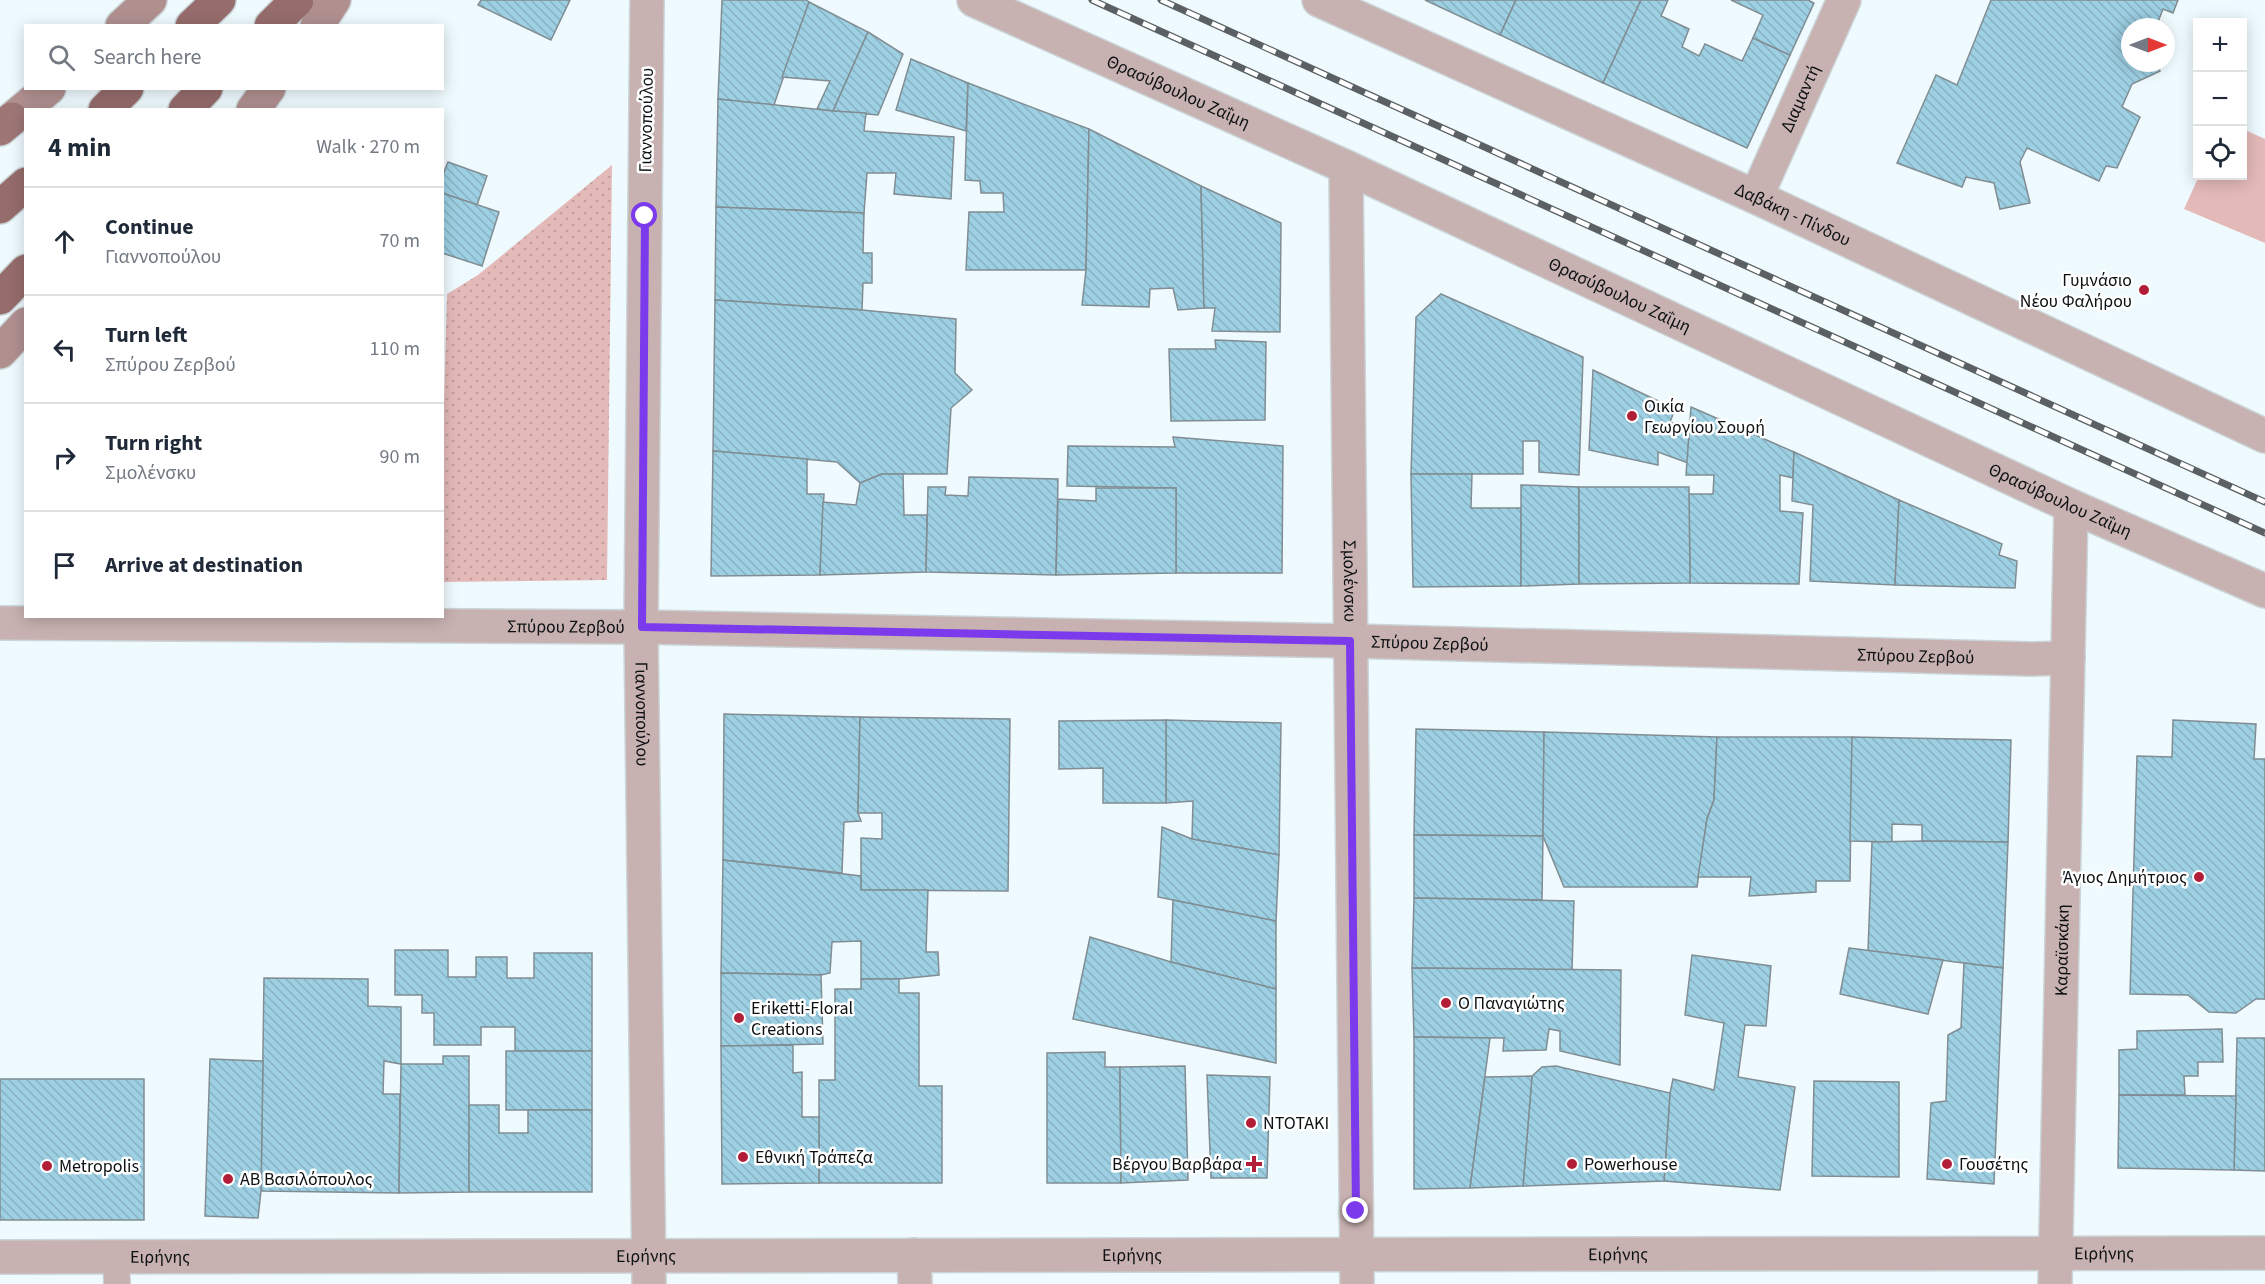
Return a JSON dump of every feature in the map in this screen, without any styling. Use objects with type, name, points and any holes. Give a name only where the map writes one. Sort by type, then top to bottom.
[{"type":"highway","points":[[194,24],[219,0]]},
{"type":"highway","points":[[273,24],[297,0]]},
{"type":"highway","points":[[107,108],[124,90]]},
{"type":"highway","points":[[186,108],[204,90]]},
{"type":"highway","points":[[0,207],[24,186]]},
{"type":"highway","points":[[0,298],[24,273]]},
{"type":"main road","points":[[124,24],[150,0]]},
{"type":"main road","points":[[318,24],[334,0]]},
{"type":"main road","points":[[4,123],[46,90]]},
{"type":"main road","points":[[255,108],[268,90]]},
{"type":"main road","points":[[0,352],[24,326]]},
{"type":"street","name":"Γιαννοπούλου","points":[[647,0],[642,627],[649,1270]]},
{"type":"street","name":"Θρασύβουλου Ζαΐμη","points":[[974,0],[1346,167],[2071,506],[2265,591]]},
{"type":"street","name":"Διαμαντή","points":[[1756,197],[1844,0]]},
{"type":"street","name":"Δαβάκη - Πίνδου","points":[[1325,1],[1756,197],[2265,436]]},
{"type":"street","name":"Σμολένσκυ","points":[[1346,167],[1357,1269]]},
{"type":"street","name":"Καραϊσκάκη","points":[[2056,1269],[2071,506]]},
{"type":"street","name":"Σπύρου Ζερβού","points":[[0,623],[642,627],[1350,641],[2031,659],[2068,658]]},
{"type":"street","name":"Ειρήνης","points":[[0,1257],[116,1270],[2056,1269],[2265,1253]]},
{"type":"shaded area","points":[[2247,131],[2265,139],[2265,243],[2184,209],[2197,180],[2247,180]]},
{"type":"shaded area","points":[[612,165],[607,580],[444,582],[444,403],[447,294],[478,275]]},
{"type":"building","points":[[481,0],[570,0],[551,40],[478,5]]},
{"type":"building","points":[[722,0],[806,0],[809,2],[774,105],[718,99]]},
{"type":"building","points":[[1425,0],[1516,0],[1500,35]]},
{"type":"building","points":[[1516,0],[1641,0],[1603,83],[1500,35]]},
{"type":"building","points":[[1641,0],[1668,0],[1661,16],[1689,29],[1682,47],[1699,56],[1705,44],[1742,61],[1753,38],[1790,55],[1747,148],[1603,83]]},
{"type":"building","points":[[1731,0],[1808,0],[1814,3],[1790,55],[1753,38],[1763,15]]},
{"type":"building","points":[[1991,0],[2178,0],[2173,13],[2163,9],[2160,18],[2121,18],[2121,72],[2158,72],[2132,84],[2122,107],[2140,117],[2117,168],[2106,166],[2099,181],[2027,148],[2020,162],[2030,203],[2000,209],[1994,183],[1966,177],[1962,187],[1897,163],[1936,75],[1957,85]]},
{"type":"building","points":[[809,2],[868,32],[833,111],[817,109],[830,81],[782,77]]},
{"type":"building","points":[[868,32],[903,54],[878,115],[833,111]]},
{"type":"building","points":[[911,59],[968,83],[966,131],[896,110]]},
{"type":"building","points":[[968,83],[1089,129],[1086,270],[966,270],[969,212],[1004,212],[1003,193],[981,193],[980,181],[965,180]]},
{"type":"building","points":[[718,99],[866,113],[864,131],[954,137],[951,199],[894,194],[896,173],[867,173],[864,213],[716,207]]},
{"type":"building","points":[[1089,129],[1201,186],[1204,308],[1178,310],[1173,288],[1150,289],[1149,307],[1082,305],[1086,270]]},
{"type":"building","points":[[448,162],[487,176],[477,205],[444,194],[444,172]]},
{"type":"building","points":[[1201,186],[1281,223],[1280,332],[1212,331],[1215,308],[1204,308]]},
{"type":"building","points":[[444,194],[499,212],[482,266],[444,254]]},
{"type":"building","points":[[716,207],[864,213],[863,253],[872,253],[872,283],[863,283],[862,310],[715,300]]},
{"type":"building","points":[[1441,294],[1583,357],[1579,475],[1539,472],[1539,441],[1523,441],[1523,474],[1411,474],[1416,317]]},
{"type":"building","points":[[715,300],[956,319],[955,373],[972,390],[951,408],[947,474],[882,474],[860,483],[837,462],[713,451]]},
{"type":"building","points":[[1215,340],[1266,342],[1265,420],[1171,421],[1169,349],[1216,349]]},
{"type":"building","name":"Οικία Γεωργίου Σουρή","points":[[1593,370],[1675,409],[1670,422],[1689,430],[1688,463],[1658,452],[1658,465],[1589,450]]},
{"type":"building","points":[[1691,407],[1794,452],[1793,478],[1780,475],[1780,511],[1803,513],[1799,584],[1690,583],[1689,494],[1713,494],[1714,475],[1686,475]]},
{"type":"building","points":[[1173,437],[1283,446],[1282,573],[1176,573],[1176,488],[1067,486],[1068,446],[1175,447]]},
{"type":"building","points":[[713,451],[807,459],[807,494],[824,494],[820,575],[711,576]]},
{"type":"building","points":[[1794,452],[1899,500],[1895,585],[1810,581],[1813,505],[1792,501]]},
{"type":"building","points":[[882,474],[903,474],[904,515],[927,515],[926,572],[820,575],[823,502],[856,505],[860,483]]},
{"type":"building","points":[[1411,474],[1472,474],[1471,508],[1521,508],[1521,586],[1413,587]]},
{"type":"building","points":[[969,477],[1058,479],[1056,575],[926,572],[928,487],[946,487],[945,495],[968,496]]},
{"type":"building","points":[[1521,485],[1579,487],[1579,584],[1521,586]]},
{"type":"building","points":[[1579,487],[1689,487],[1690,583],[1579,584]]},
{"type":"building","points":[[1096,488],[1176,488],[1176,573],[1056,575],[1058,499],[1096,501]]},
{"type":"building","points":[[1899,500],[2002,544],[1999,555],[2017,561],[2015,588],[1895,585]]},
{"type":"building","points":[[724,714],[860,717],[858,813],[861,821],[844,822],[842,873],[723,860]]},
{"type":"building","points":[[860,717],[1010,719],[1008,891],[861,890],[861,838],[882,839],[882,813],[858,813]]},
{"type":"building","points":[[1166,720],[1281,723],[1279,855],[1192,839],[1193,801],[1166,803]]},
{"type":"building","points":[[1166,720],[1166,803],[1103,803],[1103,768],[1059,769],[1059,721]]},
{"type":"building","name":"Άγιος Δημήτριος","points":[[2173,720],[2256,724],[2254,759],[2265,759],[2265,999],[2256,999],[2236,1013],[2209,1012],[2188,995],[2130,994],[2137,756],[2172,757]]},
{"type":"building","points":[[1416,729],[1544,732],[1543,836],[1414,835]]},
{"type":"building","points":[[1544,732],[1717,737],[1714,800],[1707,819],[1697,887],[1564,887],[1543,836]]},
{"type":"building","points":[[1717,737],[1852,737],[1850,881],[1816,881],[1816,892],[1749,896],[1751,877],[1698,877],[1707,819],[1714,800]]},
{"type":"building","points":[[1852,737],[2011,740],[2008,842],[1922,841],[1922,825],[1892,824],[1892,842],[1850,841]]},
{"type":"building","points":[[1162,827],[1192,839],[1279,855],[1276,921],[1158,897]]},
{"type":"building","points":[[1414,835],[1543,836],[1542,900],[1414,898]]},
{"type":"building","points":[[1872,842],[2008,842],[2003,968],[1868,951]]},
{"type":"building","points":[[723,860],[861,876],[861,890],[928,890],[926,952],[938,952],[939,975],[899,979],[861,979],[861,941],[832,942],[830,973],[821,975],[721,973]]},
{"type":"building","points":[[1414,898],[1574,901],[1572,970],[1412,968]]},
{"type":"building","points":[[1173,900],[1276,921],[1276,989],[1171,962]]},
{"type":"building","points":[[1090,937],[1171,962],[1276,989],[1276,1063],[1073,1019]]},
{"type":"building","points":[[1849,948],[1943,960],[1928,1014],[1840,994]]},
{"type":"building","points":[[395,950],[448,950],[448,977],[476,977],[476,957],[507,957],[507,978],[534,978],[534,953],[592,953],[592,1051],[515,1051],[515,1027],[481,1027],[481,1045],[434,1045],[434,1013],[422,1013],[422,995],[395,995]]},
{"type":"building","points":[[1692,955],[1771,966],[1766,1026],[1745,1025],[1738,1077],[1795,1087],[1780,1190],[1664,1181],[1673,1079],[1714,1090],[1724,1023],[1685,1015]]},
{"type":"building","points":[[1964,963],[2003,968],[1994,1184],[1927,1179],[1931,1103],[1946,1101],[1948,1035],[1961,1028]]},
{"type":"building","points":[[1412,968],[1621,970],[1620,1065],[1560,1051],[1560,1031],[1549,1029],[1546,1050],[1503,1051],[1504,1038],[1414,1037]]},
{"type":"building","points":[[721,973],[821,975],[823,1044],[721,1046]]},
{"type":"building","points":[[264,978],[368,979],[368,1006],[401,1007],[401,1064],[384,1061],[383,1094],[400,1094],[399,1193],[261,1191]]},
{"type":"building","points":[[861,979],[899,979],[899,993],[919,993],[919,1086],[942,1086],[942,1183],[819,1183],[819,1080],[835,1080],[835,989],[861,989]]},
{"type":"building","points":[[2222,1029],[2223,1062],[2198,1062],[2198,1076],[2184,1076],[2185,1095],[2119,1095],[2119,1050],[2137,1049],[2137,1031]]},
{"type":"building","points":[[1414,1037],[1490,1038],[1470,1188],[1414,1189]]},
{"type":"building","points":[[2237,1038],[2265,1038],[2265,1171],[2234,1170]]},
{"type":"building","points":[[793,1045],[793,1073],[802,1072],[802,1117],[819,1117],[819,1183],[722,1184],[721,1046]]},
{"type":"building","points":[[506,1051],[592,1051],[592,1110],[506,1110]]},
{"type":"building","points":[[1105,1052],[1105,1067],[1120,1067],[1121,1183],[1047,1183],[1047,1053]]},
{"type":"building","points":[[443,1056],[469,1056],[469,1192],[399,1193],[401,1064],[443,1064]]},
{"type":"building","points":[[210,1059],[263,1061],[261,1191],[258,1218],[205,1216]]},
{"type":"building","points":[[1185,1066],[1188,1180],[1121,1183],[1120,1067]]},
{"type":"building","points":[[1556,1066],[1670,1093],[1664,1181],[1523,1186],[1532,1076],[1542,1067]]},
{"type":"building","points":[[1207,1075],[1270,1077],[1267,1178],[1211,1178]]},
{"type":"building","points":[[1532,1076],[1523,1186],[1470,1188],[1485,1077]]},
{"type":"building","points":[[0,1079],[144,1079],[144,1220],[0,1220]]},
{"type":"building","points":[[1814,1081],[1899,1082],[1899,1177],[1812,1176]]},
{"type":"building","points":[[2119,1095],[2236,1096],[2234,1170],[2118,1168]]},
{"type":"building","points":[[469,1105],[499,1105],[499,1133],[528,1133],[528,1110],[592,1110],[592,1192],[469,1192]]},
{"type":"railway","points":[[1092,0],[2265,533]]},
{"type":"railway","points":[[1161,0],[2265,502]]},
{"type":"place","name":"Γυμνάσιο Νέου Φαλήρου","points":[[2144,290]]},
{"type":"place","name":"Οικία Γεωργίου Σουρή","points":[[1632,416]]},
{"type":"place","name":"Άγιος Δημήτριος","points":[[2199,877]]},
{"type":"place","name":"Ο Παναγιώτης","points":[[1446,1003]]},
{"type":"place","name":"Eriketti-Floral Creations","points":[[739,1018]]},
{"type":"place","name":"NTOTAKI","points":[[1251,1123]]},
{"type":"place","name":"Εθνική Τράπεζα","points":[[743,1157]]},
{"type":"place","name":"Βέργου Βαρβάρα","points":[[1254,1164]]},
{"type":"place","name":"Powerhouse","points":[[1572,1164]]},
{"type":"place","name":"Γουσέτης","points":[[1947,1164]]},
{"type":"place","name":"Metropolis","points":[[47,1166]]},
{"type":"place","name":"ΑΒ Βασιλόπουλος","points":[[228,1179]]},
{"type":"route","points":[[645,216],[642,627],[699,630],[1350,641],[1356,1211]]}]
